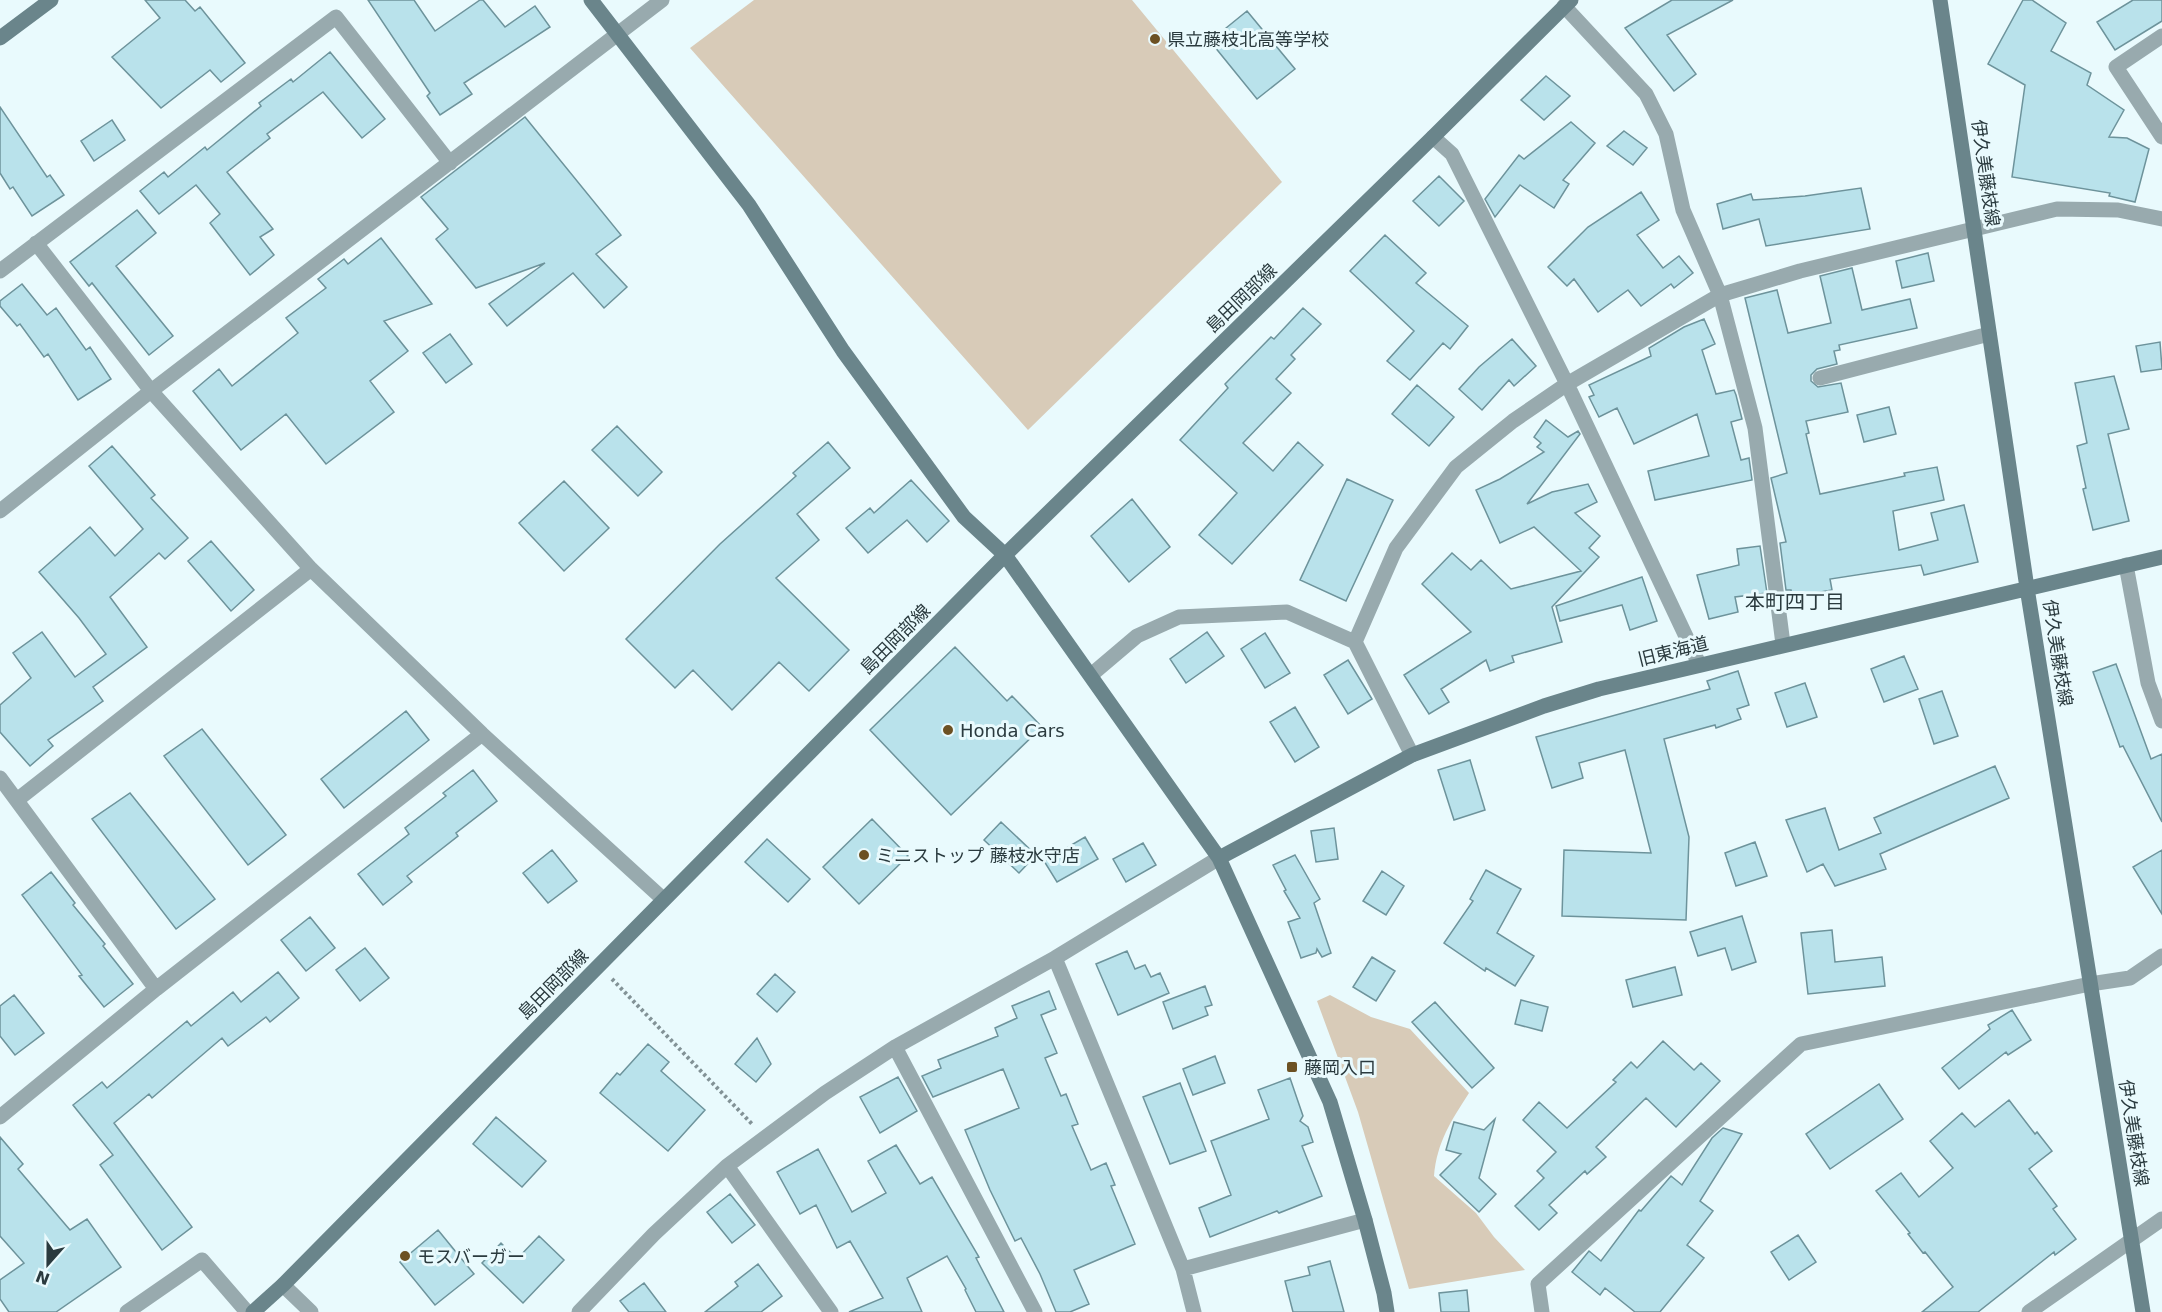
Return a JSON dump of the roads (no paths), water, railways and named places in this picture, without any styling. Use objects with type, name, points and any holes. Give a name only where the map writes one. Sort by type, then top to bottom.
[{"type":"main road","points":[[0,38],[51,0]]},
{"type":"main road","points":[[591,0],[749,206],[843,351],[964,517],[1005,555],[1219,858],[1330,1102],[1365,1220],[1387,1312]]},
{"type":"main road","name":"伊久美藤枝線","points":[[1940,0],[2027,588],[2142,1312]]},
{"type":"main road","name":"島田岡部線","points":[[253,1312],[283,1285],[1005,555],[1568,3]]},
{"type":"main road","name":"旧東海道","points":[[1219,858],[1412,755],[1544,706],[1599,689],[1699,664],[2162,557]]},
{"type":"street","points":[[0,511],[151,391],[662,0]]},
{"type":"street","points":[[1568,3],[1646,94],[1666,134],[1683,210],[1720,295],[1755,428],[1783,644]]},
{"type":"street","points":[[0,272],[336,17],[450,163]]},
{"type":"street","points":[[2162,36],[2116,66],[2162,137]]},
{"type":"street","points":[[1433,137],[1452,154],[1566,384],[1699,664]]},
{"type":"street","points":[[1355,642],[1396,548],[1456,467],[1513,421],[1566,384],[1720,295],[1800,272],[2058,208],[2118,210],[2162,219]]},
{"type":"street","points":[[36,243],[151,391],[311,569],[482,734],[663,899]]},
{"type":"street","points":[[1820,378],[1989,334]]},
{"type":"street","points":[[2126,565],[2148,683],[2162,721]]},
{"type":"street","points":[[17,800],[311,569]]},
{"type":"street","points":[[1091,675],[1137,636],[1179,617],[1287,612],[1355,642],[1412,755]]},
{"type":"street","points":[[0,1117],[156,988],[482,734]]},
{"type":"street","points":[[0,778],[156,988]]},
{"type":"street","points":[[579,1312],[654,1234],[727,1166],[825,1093],[895,1047],[1055,958],[1219,858]]},
{"type":"street","points":[[1542,1312],[1538,1284],[1800,1044],[2090,984],[2130,978],[2162,956]]},
{"type":"street","points":[[1055,958],[1183,1269],[1194,1312]]},
{"type":"street","points":[[895,1047],[1035,1312]]},
{"type":"street","points":[[727,1166],[831,1312]]},
{"type":"street","points":[[2029,1312],[2162,1219]]},
{"type":"street","points":[[1183,1269],[1365,1220]]},
{"type":"street","points":[[127,1312],[202,1260],[247,1312]]},
{"type":"street","points":[[283,1285],[310,1312]]},
{"type":"place","name":"県立藤枝北高等学校","points":[[1155,39]]},
{"type":"place","name":"Honda Cars","points":[[948,730]]},
{"type":"place","name":"ミニストップ 藤枝水守店","points":[[864,855]]},
{"type":"place","name":"藤岡入口","points":[[1292,1067]]},
{"type":"place","name":"モスバーガー","points":[[405,1256]]},
{"type":"district","name":"本町四丁目","points":[[1795,602]]}]
